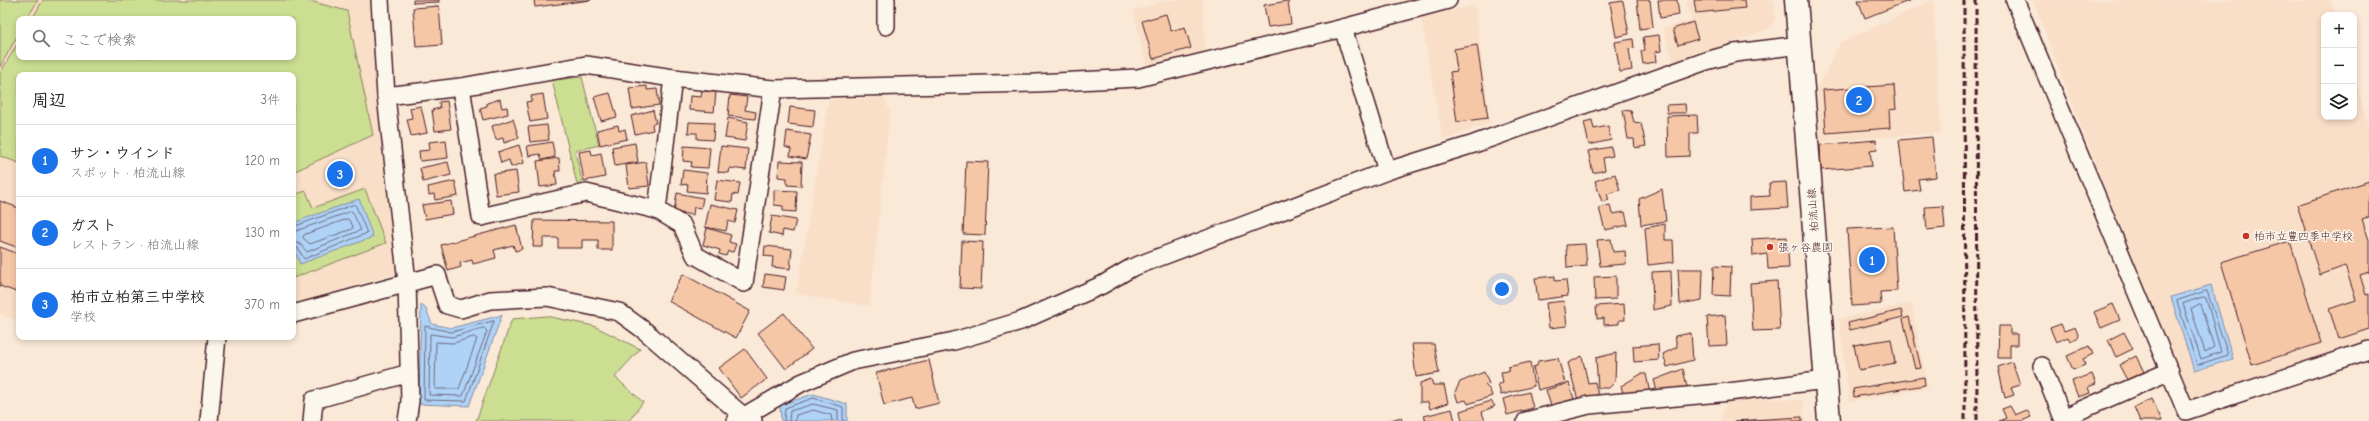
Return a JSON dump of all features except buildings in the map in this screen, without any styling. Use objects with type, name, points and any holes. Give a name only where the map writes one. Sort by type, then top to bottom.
[{"type":"main road","name":"柏流山線","points":[[1796,0],[1828,421]]},
{"type":"street","points":[[380,0],[386,96],[407,282],[410,401],[406,421]]},
{"type":"street","points":[[886,0],[886,26]]},
{"type":"street","points":[[386,96],[460,88],[586,65],[673,78],[773,89],[1035,83],[1138,78],[1343,28],[1448,0]]},
{"type":"street","points":[[2015,0],[2186,411],[2369,350]]},
{"type":"street","points":[[1343,28],[1387,171]]},
{"type":"street","points":[[296,313],[437,275],[447,305],[461,309],[490,300],[547,297],[619,312],[645,331],[744,419],[801,383],[853,361],[954,341],[1021,321],[1102,285],[1131,268],[1387,171],[1489,139],[1706,61],[1735,53],[1800,45]]},
{"type":"street","points":[[657,210],[673,78]]},
{"type":"street","points":[[460,88],[481,217],[586,193],[657,210],[682,225],[695,255],[744,283],[773,89]]},
{"type":"street","points":[[208,421],[217,340]]},
{"type":"street","points":[[2042,366],[2063,418],[2170,371]]},
{"type":"street","points":[[312,421],[314,400],[409,372]]},
{"type":"street","points":[[1526,421],[1589,405],[1826,380]]},
{"type":"shaded area","points":[[0,0],[370,0],[398,273],[296,303],[296,72],[16,72],[16,320],[0,314]]},
{"type":"shaded area","points":[[1166,0],[1203,0],[1205,52],[1147,68],[1133,11]]},
{"type":"shaded area","points":[[1686,0],[1774,0],[1775,19],[1769,29],[1674,64],[1663,28],[1692,20]]},
{"type":"shaded area","points":[[1933,0],[1941,133],[1820,142],[1816,91],[1840,43]]},
{"type":"shaded area","name":"柏市立豊四季中学校","points":[[2033,0],[2331,0],[2334,12],[2321,12],[2321,120],[2357,120],[2357,87],[2369,127],[2369,344],[2187,405]]},
{"type":"shaded area","points":[[1475,5],[1490,123],[1443,140],[1421,18]]},
{"type":"shaded area","points":[[884,98],[890,111],[870,306],[796,294],[829,99]]},
{"type":"shaded area","points":[[1911,303],[1928,388],[1849,402],[1839,319]]},
{"type":"shaded area","points":[[1727,398],[1803,400],[1805,421],[1721,421]]},
{"type":"green space","points":[[0,0],[38,0],[29,16],[16,16],[16,38],[0,67]]},
{"type":"green space","points":[[43,0],[306,0],[347,11],[373,135],[296,171],[296,72],[16,72],[16,162],[0,156],[0,73],[16,46],[16,60],[296,60],[296,16],[34,16]]},
{"type":"green space","points":[[582,77],[599,145],[575,151],[583,185],[577,184],[552,80]]},
{"type":"green space","points":[[365,189],[386,243],[296,277],[296,194],[306,191],[313,208]]},
{"type":"green space","points":[[546,316],[594,326],[640,349],[615,377],[643,402],[629,421],[476,421],[512,319]]},
{"type":"water","points":[[359,199],[373,237],[300,264],[296,254],[296,222]]},
{"type":"water","points":[[2211,285],[2233,359],[2194,371],[2171,297]]},
{"type":"water","points":[[421,304],[426,309],[432,324],[451,328],[502,315],[469,406],[419,404]]},
{"type":"water","points":[[813,394],[847,404],[847,421],[781,421],[780,405]]},
{"type":"railway","points":[[1964,0],[1965,421]]},
{"type":"railway","points":[[1976,0],[1977,421]]},
{"type":"place","name":"ガスト","points":[[1859,100]]},
{"type":"place","name":"柏市立柏第三中学校","points":[[340,174]]},
{"type":"place","name":"柏市立豊四季中学校","points":[[2246,236]]},
{"type":"place","name":"張ヶ谷農園","points":[[1770,247]]},
{"type":"place","name":"サン・ウインド","points":[[1872,260]]}]
